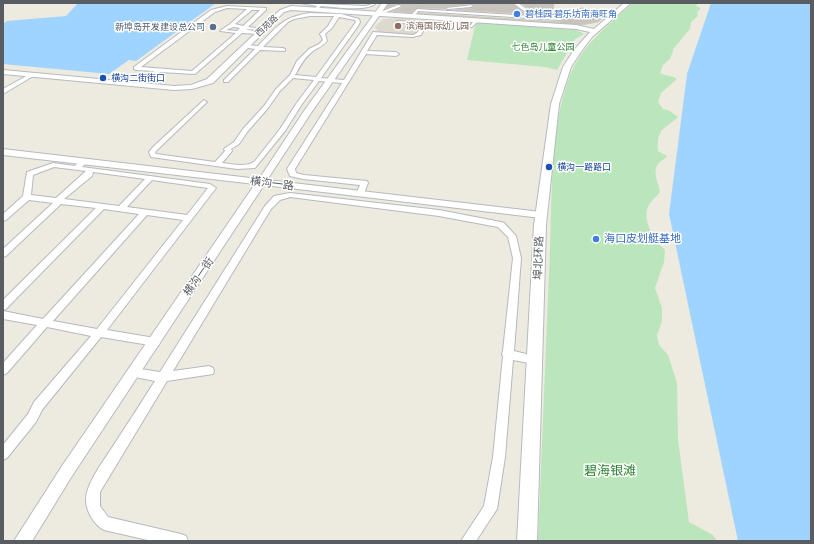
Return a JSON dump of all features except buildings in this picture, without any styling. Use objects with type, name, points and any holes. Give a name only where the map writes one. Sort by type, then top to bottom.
[{"type":"main road","name":"埠北环路","points":[[527,541],[541,215],[545,193],[552,122],[558,90],[567,67],[585,42],[595,31],[628,3]]},
{"type":"main road","name":"西苑路","points":[[3,72],[181,88],[205,83],[284,9],[319,6],[375,8],[477,20],[484,18],[581,28],[595,31]]},
{"type":"street","points":[[303,3],[319,6]]},
{"type":"street","name":"横沟一街","points":[[22,541],[67,471],[332,79],[375,8],[385,3]]},
{"type":"street","points":[[514,3],[537,18]]},
{"type":"street","points":[[438,15],[438,8],[469,4],[484,18]]},
{"type":"street","points":[[375,8],[402,6]]},
{"type":"street","points":[[227,7],[264,9],[243,29],[193,73],[136,68],[213,11],[227,7]]},
{"type":"street","points":[[243,29],[232,33],[222,31],[232,25],[251,8]]},
{"type":"street","points":[[411,13],[417,10],[438,15],[484,18],[560,19]]},
{"type":"street","points":[[204,102],[156,147],[152,152],[153,156],[246,167],[252,166],[283,130],[299,104],[358,22],[357,19],[352,17],[310,14],[292,17],[258,48],[226,81]]},
{"type":"street","points":[[218,163],[229,151],[227,149],[237,143],[250,124],[292,76],[299,62],[311,50],[324,42],[325,40],[322,34],[330,27],[337,16]]},
{"type":"street","points":[[399,22],[472,26],[477,20]]},
{"type":"street","points":[[360,194],[364,183],[303,177],[293,174],[290,169],[375,33],[413,36],[419,34],[426,23]]},
{"type":"street","points":[[232,25],[243,29],[262,31]]},
{"type":"street","points":[[245,47],[283,50]]},
{"type":"street","points":[[364,52],[396,54]]},
{"type":"street","points":[[140,85],[159,70]]},
{"type":"street","points":[[3,92],[32,75]]},
{"type":"street","points":[[292,76],[332,79],[345,82]]},
{"type":"street","name":"横沟一路","points":[[3,152],[81,164],[262,182],[336,196],[360,194],[541,215]]},
{"type":"street","points":[[3,218],[27,197],[30,174],[53,165],[81,164],[90,170],[210,186],[212,188],[99,332],[38,406],[32,418],[3,454]]},
{"type":"street","points":[[3,254],[56,205],[59,200],[89,174],[90,170]]},
{"type":"street","points":[[121,209],[150,178]]},
{"type":"street","points":[[181,541],[104,524],[98,518],[93,509],[91,499],[96,486],[272,202],[277,198],[290,195],[336,196],[439,213],[501,225],[512,236],[517,258],[507,354],[499,457],[490,509],[468,541]]},
{"type":"street","points":[[27,197],[189,218]]},
{"type":"street","points":[[3,306],[103,206]]},
{"type":"street","points":[[3,370],[145,212]]},
{"type":"street","points":[[3,315],[155,342]]},
{"type":"street","points":[[507,354],[534,360]]},
{"type":"street","points":[[134,373],[163,377],[209,371]]},
{"type":"shaded area","name":"滨海国际幼儿园","points":[[402,18],[423,21],[418,33],[414,35],[383,33],[378,32],[375,27],[383,19]]},
{"type":"green space","name":"碧海银滩","points":[[633,3],[698,3],[696,6],[701,8],[697,12],[698,16],[691,22],[690,29],[674,48],[670,59],[663,65],[660,73],[677,79],[661,93],[658,102],[663,109],[670,111],[678,117],[660,133],[658,151],[667,156],[657,166],[656,177],[660,192],[648,207],[647,218],[650,230],[665,250],[664,262],[655,288],[662,308],[662,321],[657,335],[659,345],[668,355],[677,383],[678,440],[689,522],[713,535],[717,541],[538,541],[553,162],[558,118],[569,78],[580,56],[596,37]]},
{"type":"green space","name":"七色岛儿童公园","points":[[476,22],[576,30],[584,34],[575,39],[557,70],[545,67],[467,60]]},
{"type":"water","points":[[78,3],[216,3],[136,61],[129,60],[109,74],[3,64],[3,24],[7,21],[66,16]]},
{"type":"water","points":[[711,3],[811,3],[811,541],[738,541],[669,214],[687,74]]},
{"type":"place","name":"碧桂园·碧乐坊南海旺角","points":[[517,14]]},
{"type":"place","name":"滨海国际幼儿园","points":[[398,26]]},
{"type":"place","name":"新埠岛开发建设总公司","points":[[213,27]]},
{"type":"place","name":"横沟二街街口","points":[[103,78]]},
{"type":"place","name":"横沟一路路口","points":[[549,167]]},
{"type":"place","name":"海口皮划艇基地","points":[[596,239]]}]
